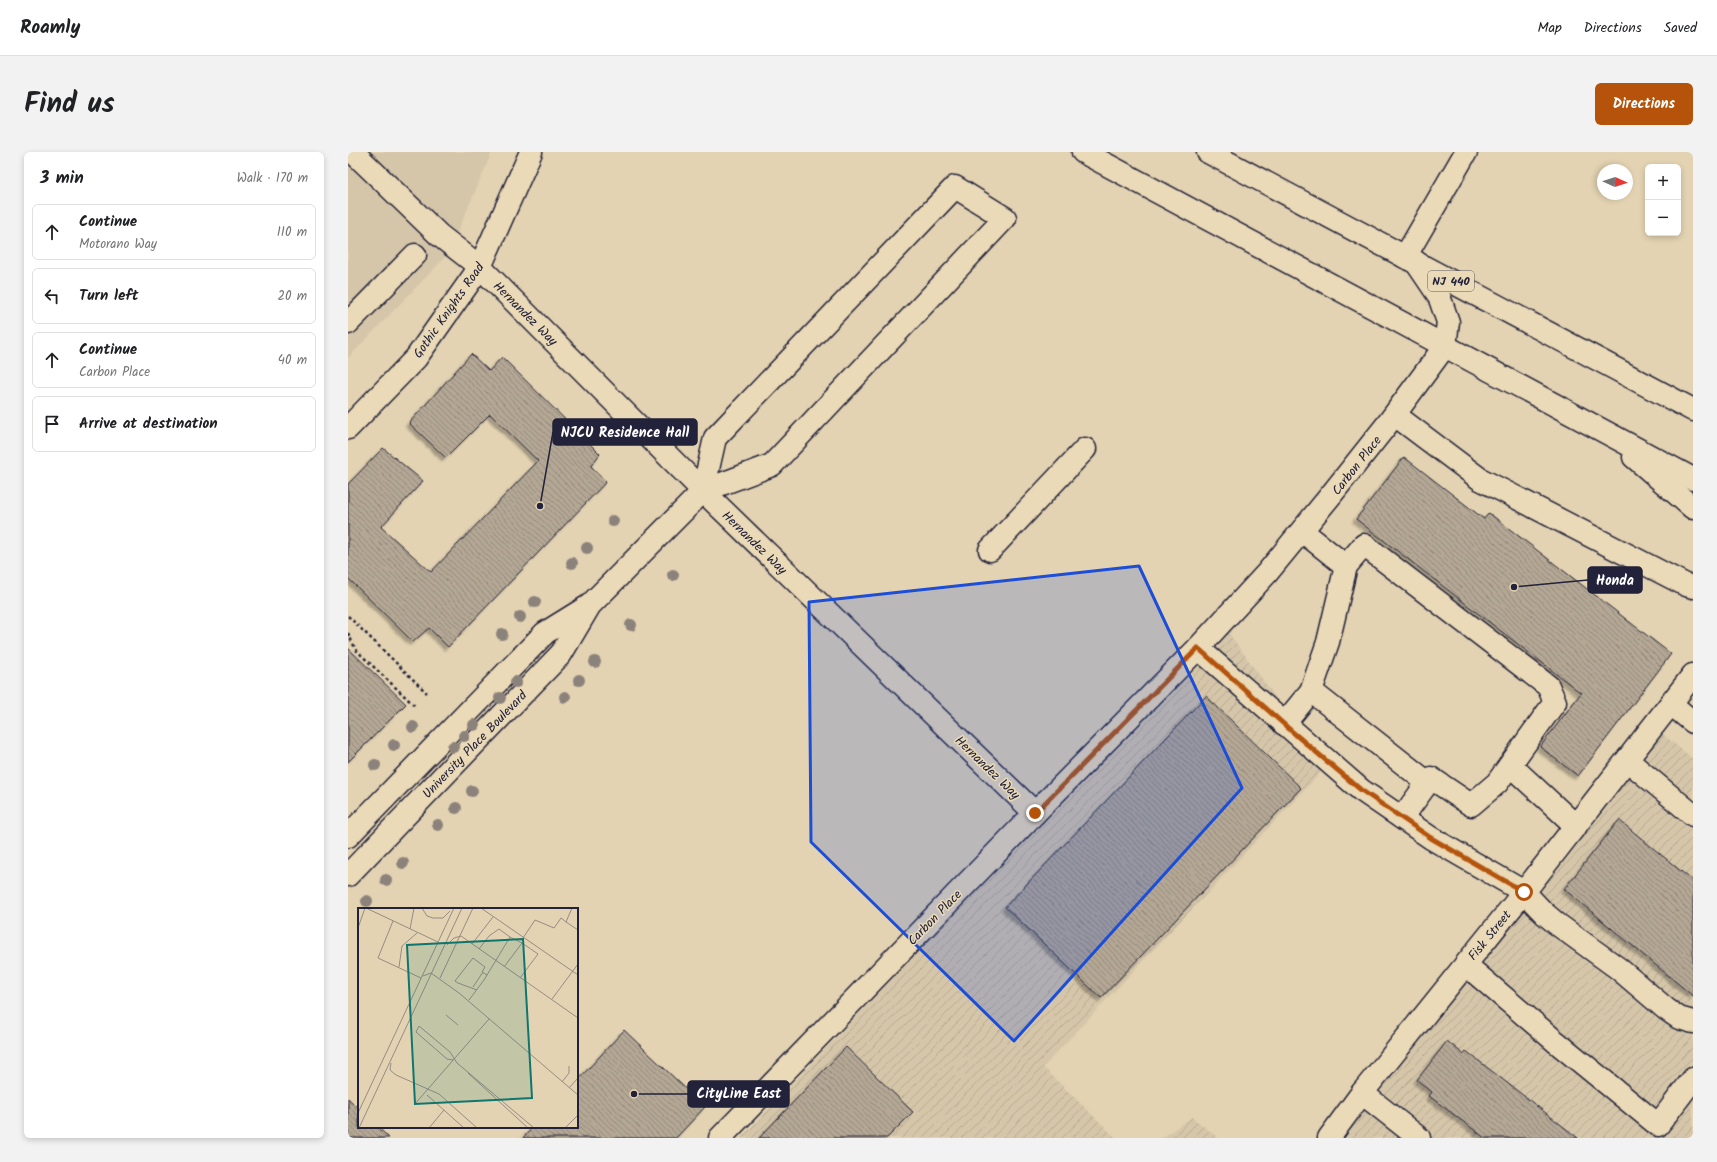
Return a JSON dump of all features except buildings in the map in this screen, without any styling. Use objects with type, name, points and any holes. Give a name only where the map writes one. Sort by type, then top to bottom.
[{"type":"main road","name":"Hernandez Way","points":[[352,152],[439,235],[480,267],[703,491],[1035,813]]},
{"type":"main road","name":"Gothic Knights Road","points":[[348,428],[416,358],[480,267],[531,152]]},
{"type":"main road","points":[[1082,152],[1693,479]]},
{"type":"main road","name":"NJ 440","points":[[1208,152],[1693,410]]},
{"type":"main road","points":[[1410,260],[1466,152]]},
{"type":"main road","points":[[955,187],[1005,218],[772,465],[703,491],[714,438],[955,187]]},
{"type":"main road","points":[[348,324],[415,255]]},
{"type":"main road","name":"Carbon Place","points":[[720,1138],[1035,813],[1198,648],[1267,573],[1395,415],[1445,346],[1448,322],[1439,296],[1410,260]]},
{"type":"main road","points":[[1395,415],[1480,479],[1686,586],[1693,588]]},
{"type":"main road","points":[[1603,431],[1693,508]]},
{"type":"main road","points":[[990,550],[1085,449]]},
{"type":"main road","name":"University Place Boulevard","points":[[348,836],[546,633],[590,605],[703,491]]},
{"type":"main road","points":[[1302,531],[1346,566]]},
{"type":"main road","points":[[1284,724],[1311,691],[1328,642],[1346,566],[1364,545],[1548,686],[1555,702],[1497,783],[1472,805],[1431,778],[1402,818]]},
{"type":"main road","name":"University Place Boulevard","points":[[348,875],[561,654],[590,605]]},
{"type":"main road","points":[[1198,648],[1361,790],[1431,838],[1524,892],[1557,924],[1619,969],[1666,1009],[1679,1018],[1693,1022]]},
{"type":"main road","name":"Fisk Street","points":[[1329,1138],[1362,1093],[1524,892],[1693,676]]},
{"type":"main road","points":[[1311,691],[1428,783]]},
{"type":"main road","points":[[1671,704],[1693,722]]},
{"type":"main road","points":[[1627,760],[1693,815]]},
{"type":"main road","points":[[1510,765],[1576,826]]},
{"type":"main road","points":[[1466,965],[1555,1041],[1653,1132],[1693,1079]]},
{"type":"main road","points":[[1362,1093],[1419,1138]]},
{"type":"path","points":[[348,616],[427,693]]},
{"type":"path","points":[[348,633],[356,650],[415,706]]},
{"type":"highlighted area","points":[[1139,566],[1242,788],[1014,1041],[811,842],[809,602]]},
{"type":"shaded area","points":[[348,152],[492,152],[448,254],[348,358]]},
{"type":"shaded area","points":[[1225,628],[1326,767],[1043,1067],[1116,1138],[741,1138]]},
{"type":"shaded area","points":[[1654,727],[1693,759],[1693,1138],[1336,1138]]},
{"type":"shaded area","points":[[1192,1117],[1218,1138],[1162,1138]]},
{"type":"place","name":"NJCU Residence Hall","points":[[540,506]]},
{"type":"place","name":"Honda","points":[[1514,587]]},
{"type":"place","name":"CityLine East","points":[[634,1094]]},
{"type":"route","points":[[1035,813],[1198,648],[1296,735],[1361,790],[1431,838],[1524,892]]}]
